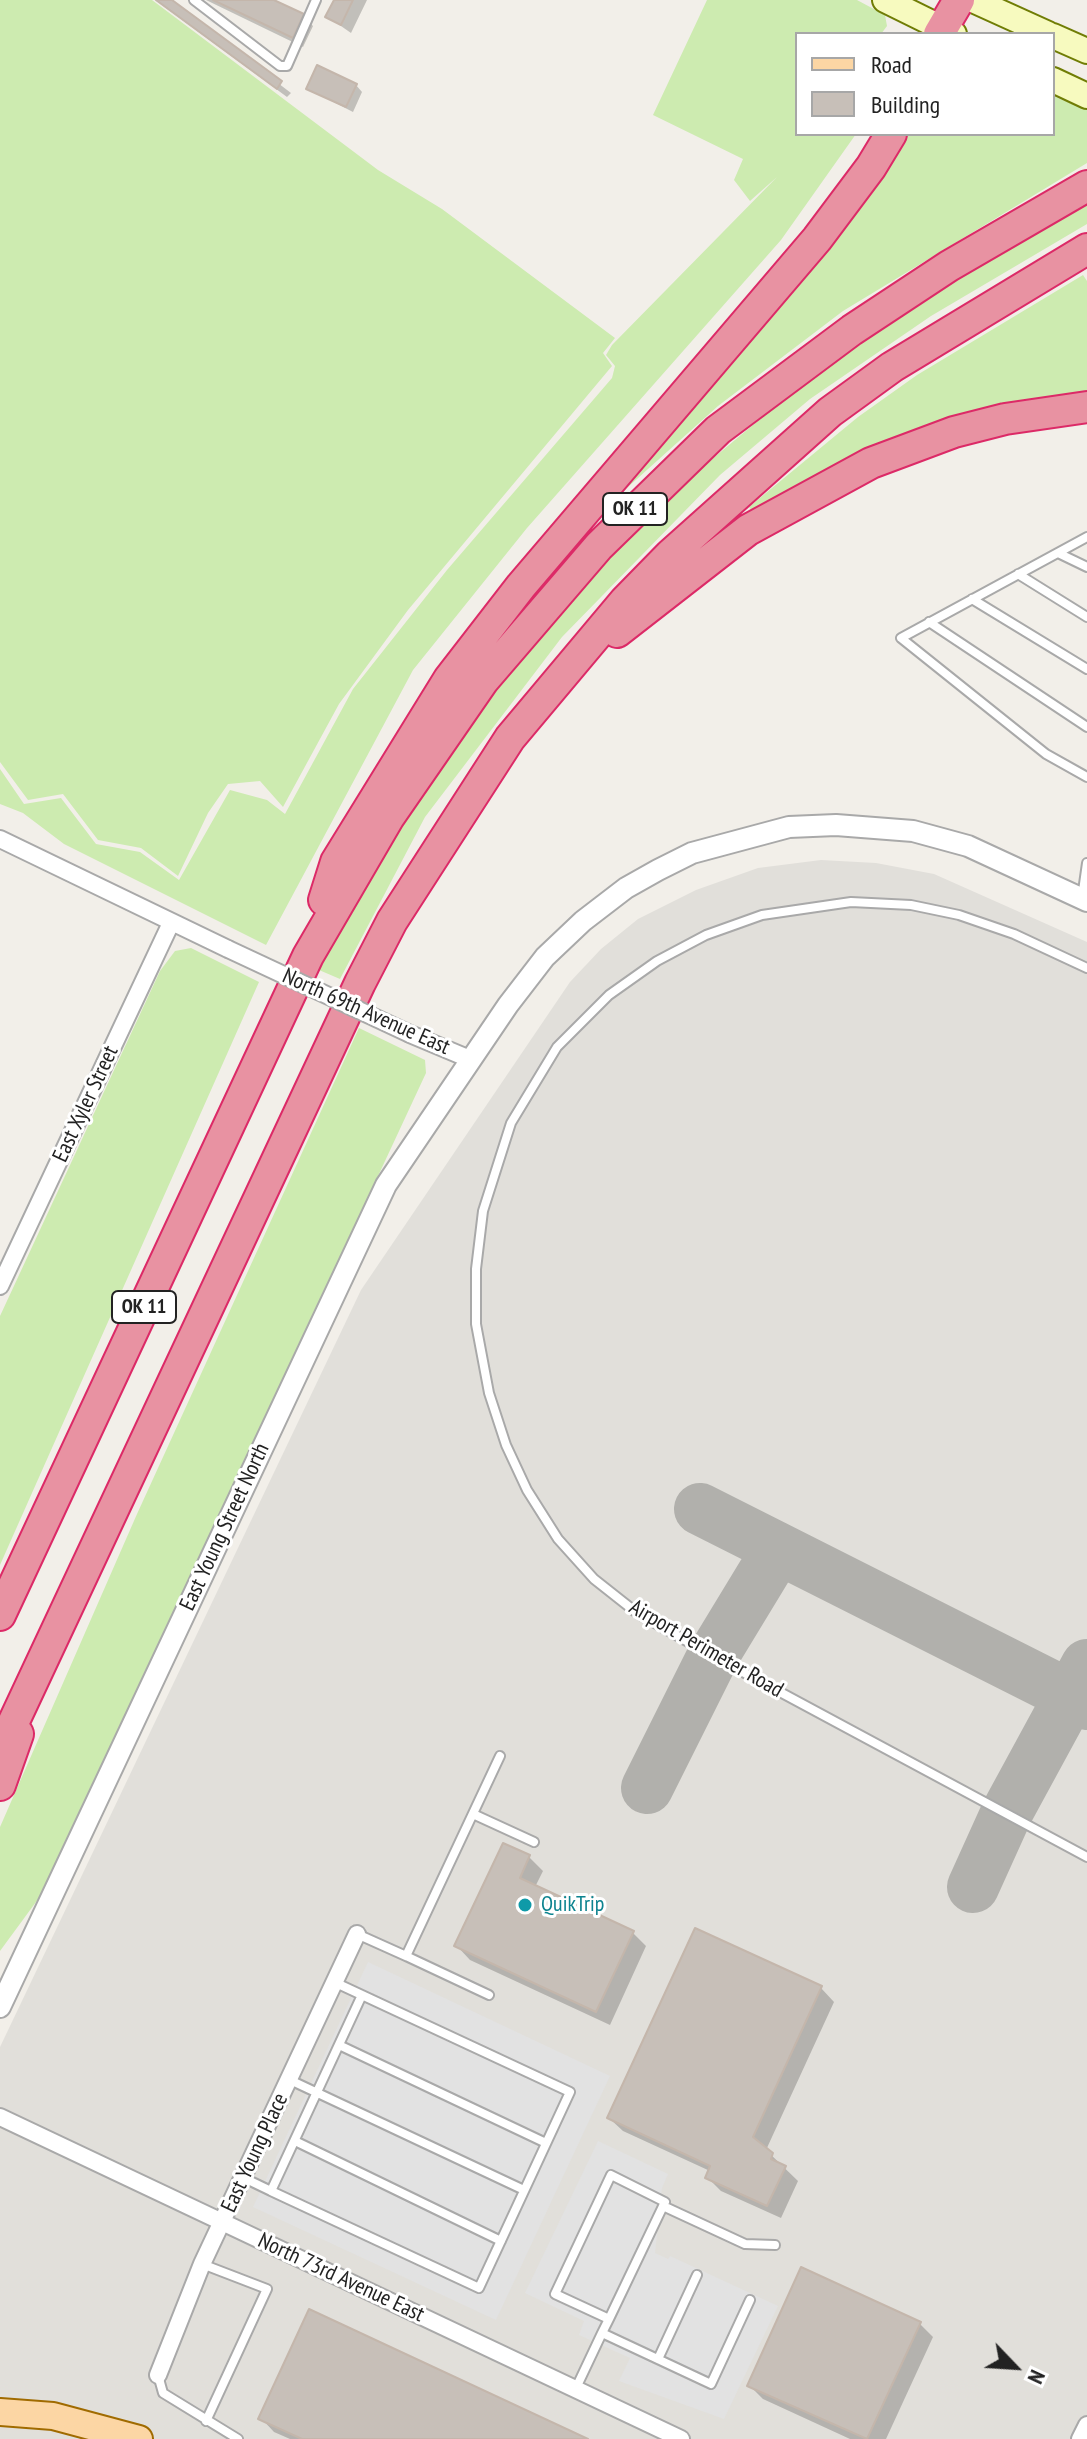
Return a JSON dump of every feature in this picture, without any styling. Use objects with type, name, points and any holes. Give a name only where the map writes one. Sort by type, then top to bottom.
[{"type":"highway","points":[[945,32],[959,0]]},
{"type":"highway","points":[[308,956],[336,862],[449,679],[521,586],[817,239],[863,179],[890,136]]},
{"type":"highway","name":"OK 11","points":[[0,1615],[308,956],[357,869],[444,735],[524,630],[654,489],[767,391],[949,266],[1087,186]]},
{"type":"highway","name":"OK 11","points":[[0,1751],[392,921],[492,764],[553,684],[670,555],[830,412],[892,367],[1087,249]]},
{"type":"highway","points":[[553,684],[748,530],[871,463],[954,432],[1005,419],[1087,407]]},
{"type":"highway","points":[[0,1785],[54,1634]]},
{"type":"main road","points":[[885,0],[945,32]]},
{"type":"main road","points":[[973,0],[1044,32]]},
{"type":"main road","points":[[1055,37],[1087,51]]},
{"type":"main road","points":[[1055,81],[1085,95]]},
{"type":"main road","points":[[0,2412],[53,2416],[138,2439]]},
{"type":"main road","points":[[101,2439],[138,2439]]},
{"type":"street","name":"North 69th Avenue East","points":[[0,839],[171,923],[472,1060],[545,957],[583,921],[626,888],[658,870],[692,853],[743,836],[789,827],[836,825],[913,831],[968,846],[1084,900]]},
{"type":"street","name":"East Xyler Street","points":[[0,1286],[171,923]]},
{"type":"street","name":"East Young Street North","points":[[0,2007],[386,1185],[472,1060]]},
{"type":"street","name":"East Young Place","points":[[158,2375],[202,2264],[357,1934]]},
{"type":"street","points":[[0,1986],[21,1963]]},
{"type":"street","name":"North 73rd Avenue East","points":[[0,2117],[681,2439]]},
{"type":"street","points":[[1080,2439],[1087,2425]]},
{"type":"lane","points":[[194,0],[280,66],[287,66],[316,0]]},
{"type":"lane","points":[[1087,537],[901,638],[1046,754],[1087,777]]},
{"type":"lane","points":[[1058,553],[1087,567]]},
{"type":"lane","points":[[1018,574],[1087,617]]},
{"type":"lane","points":[[972,599],[1087,669]]},
{"type":"lane","points":[[929,622],[1087,727]]},
{"type":"lane","points":[[1084,900],[1087,863]]},
{"type":"lane","name":"Airport Perimeter Road","points":[[1087,968],[1014,934],[959,915],[911,905],[851,902],[762,915],[706,935],[657,961],[609,995],[557,1047],[511,1123],[483,1211],[476,1269],[476,1324],[489,1393],[506,1445],[527,1490],[558,1539],[594,1579],[637,1613],[691,1644],[1087,1857]]},
{"type":"lane","points":[[406,1956],[500,1756]]},
{"type":"lane","points":[[473,1814],[534,1842]]},
{"type":"lane","points":[[357,1934],[489,1995]]},
{"type":"lane","points":[[244,2178],[479,2288],[570,2092],[334,1982]]},
{"type":"lane","points":[[271,2191],[362,1995]]},
{"type":"lane","points":[[339,2045],[546,2143]]},
{"type":"lane","points":[[290,2080],[524,2190]]},
{"type":"lane","points":[[295,2141],[501,2241]]},
{"type":"lane","points":[[576,2388],[665,2202],[611,2175],[555,2294],[609,2319]]},
{"type":"lane","points":[[663,2206],[745,2244],[775,2245]]},
{"type":"lane","points":[[202,2264],[267,2289],[206,2421]]},
{"type":"lane","points":[[658,2359],[697,2275]]},
{"type":"lane","points":[[602,2333],[711,2384],[750,2300]]},
{"type":"lane","points":[[158,2375],[163,2393],[238,2439]]},
{"type":"shaded area","points":[[821,860],[876,863],[934,874],[1087,942],[1087,2439],[0,2439],[0,2047],[361,1290],[570,982],[601,949],[638,919],[696,890],[758,868]]},
{"type":"shaded area","points":[[368,1962],[610,2076],[496,2320],[253,2207]]},
{"type":"shaded area","points":[[598,2141],[668,2174],[662,2188],[655,2253],[668,2259],[670,2256],[778,2306],[724,2419],[619,2381],[630,2358],[579,2335],[584,2321],[525,2293]]},
{"type":"green space","points":[[0,0],[152,0],[378,170],[442,209],[615,338],[603,353],[612,366],[408,610],[339,704],[283,807],[260,781],[228,784],[208,813],[178,876],[141,848],[98,840],[63,794],[28,800],[0,762]]},
{"type":"green space","points":[[707,0],[857,0],[885,15],[887,26],[882,32],[795,32],[795,136],[855,136],[781,240],[527,528],[413,670],[266,945],[64,844],[23,813],[0,804],[0,769],[24,804],[61,798],[96,844],[140,852],[179,880],[230,790],[267,800],[285,814],[353,689],[447,570],[612,378],[615,366],[606,355],[612,345],[777,177],[750,201],[734,180],[743,159],[653,115]]},
{"type":"green space","points":[[1055,97],[1087,110],[1087,163],[843,311],[718,406],[618,496],[615,490],[899,136],[1055,136]]},
{"type":"green space","points":[[1087,201],[1087,224],[931,316],[810,399],[720,475],[562,637],[425,817],[340,979],[319,970],[378,864],[433,776],[525,649],[605,559],[686,481],[815,373],[899,315]]},
{"type":"green space","points":[[1083,275],[1087,281],[1087,397],[755,515],[749,507],[858,417],[917,375]]},
{"type":"green space","points":[[191,948],[259,982],[0,1565],[0,1316],[160,971],[175,951]]},
{"type":"green space","points":[[359,1028],[425,1060],[426,1073],[47,1887],[0,1951],[0,1827],[137,1514]]},
{"type":"building","points":[[156,0],[172,0],[282,81],[277,89]]},
{"type":"building","points":[[213,0],[274,0],[304,14],[293,38]]},
{"type":"building","points":[[334,0],[353,0],[341,25],[325,17]]},
{"type":"building","points":[[317,65],[357,84],[346,107],[306,89]]},
{"type":"building","name":"QuikTrip","points":[[503,1843],[530,1855],[520,1878],[634,1931],[596,2012],[454,1946]]},
{"type":"building","points":[[695,1928],[822,1986],[753,2137],[773,2153],[771,2159],[786,2166],[767,2206],[705,2178],[710,2166],[607,2118]]},
{"type":"building","points":[[801,2267],[921,2322],[867,2439],[747,2386]]},
{"type":"building","points":[[309,2309],[588,2439],[302,2439],[258,2419]]},
{"type":"taxiway","points":[[700,1509],[1087,1704]]},
{"type":"taxiway","points":[[647,1788],[713,1656],[778,1549]]},
{"type":"taxiway","points":[[973,1887],[1006,1814],[1087,1665]]},
{"type":"place","name":"QuikTrip","points":[[525,1905]]}]
